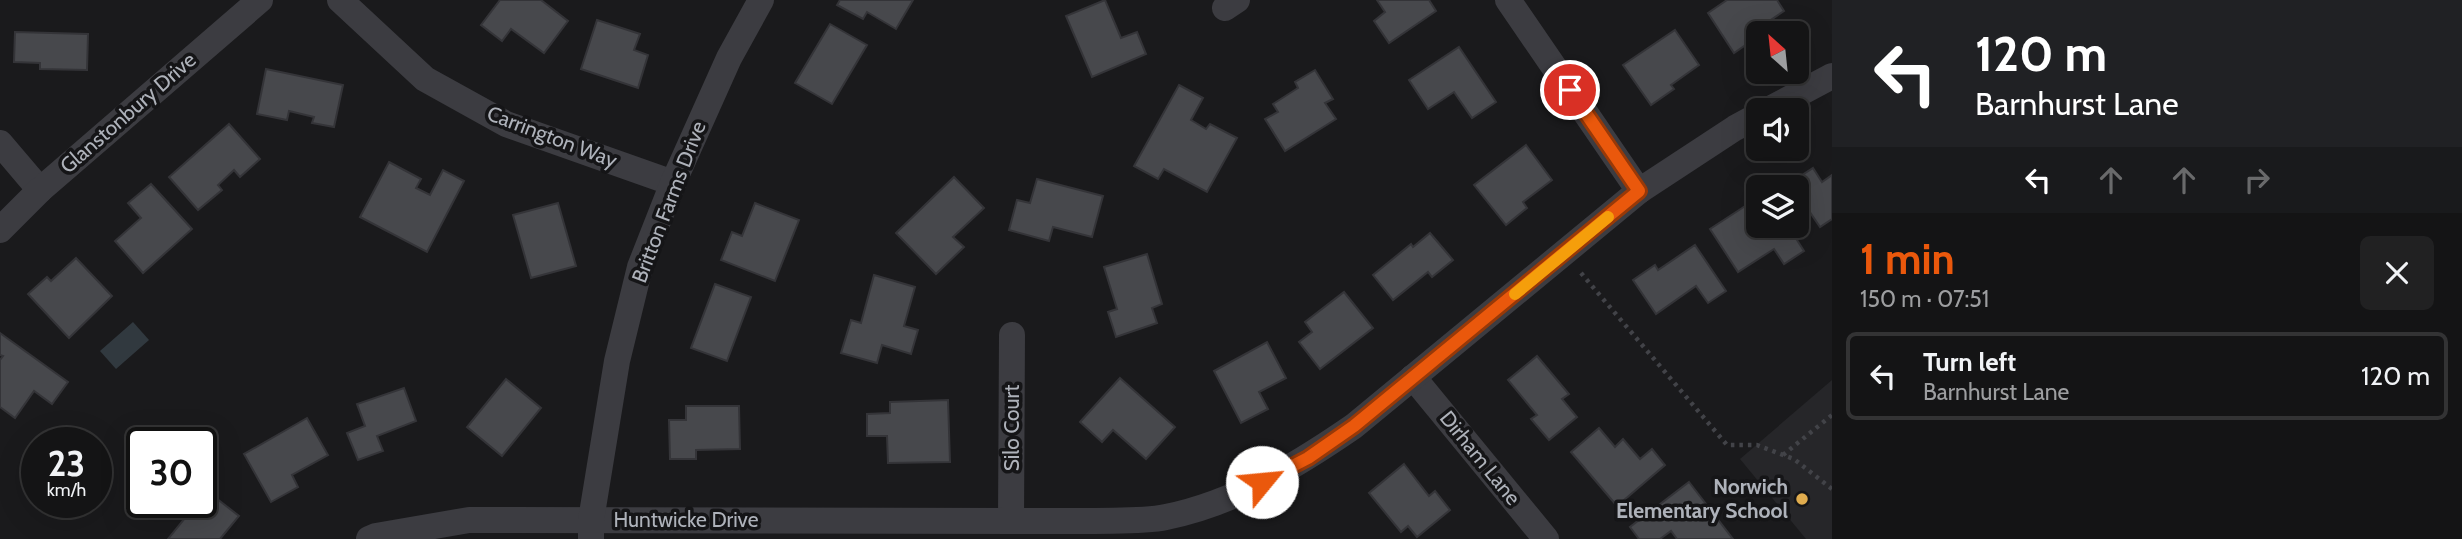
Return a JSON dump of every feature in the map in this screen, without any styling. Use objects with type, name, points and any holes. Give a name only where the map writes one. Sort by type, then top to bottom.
[{"type":"street","name":"Glanstonbury Drive","points":[[0,230],[40,190],[260,0]]},
{"type":"street","name":"Carrington Way","points":[[340,0],[425,79],[506,124],[673,183]]},
{"type":"street","name":"Britton Farms Drive","points":[[591,530],[617,361],[640,267],[673,183],[729,58],[761,0]]},
{"type":"street","points":[[1508,0],[1639,191]]},
{"type":"street","points":[[1791,98],[1832,76]]},
{"type":"street","name":"Huntwicke Drive","points":[[369,539],[469,520],[591,530],[1164,518],[1238,494],[1308,458],[1354,426],[1639,191],[1746,122]]},
{"type":"street","points":[[0,143],[40,190]]},
{"type":"street","name":"Silo Court","points":[[1011,522],[1012,335]]},
{"type":"street","name":"Dirham Lane","points":[[1413,377],[1546,539]]},
{"type":"path","points":[[1581,273],[1727,445],[1757,444],[1794,459],[1832,489]]},
{"type":"path","points":[[1783,455],[1832,415]]},
{"type":"shaded area","points":[[133,322],[149,340],[116,369],[100,351]]},
{"type":"shaded area","name":"Norwich Elementary School","points":[[1832,380],[1832,539],[1806,539],[1740,459]]},
{"type":"building","points":[[500,0],[541,0],[568,21],[544,53],[511,29],[502,41],[481,25]]},
{"type":"building","points":[[840,0],[913,0],[896,29],[867,12],[863,19],[837,5]]},
{"type":"building","points":[[1105,0],[1121,38],[1137,32],[1146,54],[1092,77],[1066,16]]},
{"type":"building","points":[[1377,0],[1429,0],[1436,11],[1389,43],[1374,21],[1385,12]]},
{"type":"building","points":[[1727,0],[1777,0],[1784,11],[1769,21],[1746,21],[1746,45],[1734,53],[1708,13]]},
{"type":"building","points":[[597,20],[640,34],[634,50],[648,55],[638,88],[581,69]]},
{"type":"building","points":[[830,24],[867,45],[832,104],[795,83]]},
{"type":"building","points":[[1675,30],[1699,65],[1671,85],[1674,89],[1651,105],[1623,65]]},
{"type":"building","points":[[15,32],[88,34],[87,70],[40,69],[40,63],[14,62]]},
{"type":"building","points":[[1459,47],[1496,102],[1472,118],[1454,92],[1428,109],[1409,80]]},
{"type":"building","points":[[266,69],[343,85],[334,127],[312,123],[314,117],[289,111],[287,120],[257,114]]},
{"type":"building","points":[[1315,70],[1333,99],[1325,103],[1336,119],[1285,151],[1265,119],[1278,112],[1273,104],[1298,88],[1295,82]]},
{"type":"building","points":[[1179,85],[1203,98],[1191,120],[1206,129],[1210,124],[1237,138],[1207,192],[1164,169],[1158,179],[1134,166]]},
{"type":"building","points":[[229,124],[260,159],[240,177],[234,170],[218,185],[222,190],[198,210],[169,177]]},
{"type":"building","points":[[1526,145],[1552,180],[1523,202],[1527,208],[1506,225],[1474,185]]},
{"type":"building","points":[[389,162],[421,179],[416,188],[430,195],[443,170],[464,181],[427,252],[360,217]]},
{"type":"building","points":[[1813,168],[1822,182],[1832,175],[1832,219],[1820,227],[1809,211],[1809,175],[1802,175]]},
{"type":"building","points":[[954,177],[984,208],[953,237],[964,247],[936,274],[896,233]]},
{"type":"building","points":[[1037,179],[1103,196],[1092,237],[1053,227],[1049,241],[1009,230],[1017,200],[1030,203]]},
{"type":"building","points":[[151,184],[192,229],[143,273],[115,241],[141,218],[128,203]]},
{"type":"building","points":[[558,203],[576,266],[531,278],[513,215]]},
{"type":"building","points":[[755,203],[799,220],[775,281],[721,260],[732,232],[742,236]]},
{"type":"building","points":[[1746,205],[1746,238],[1796,238],[1804,251],[1784,264],[1774,249],[1738,272],[1710,229]]},
{"type":"building","points":[[1430,233],[1453,260],[1432,277],[1428,272],[1393,300],[1373,275],[1411,244],[1413,247]]},
{"type":"building","points":[[1695,245],[1726,291],[1708,303],[1696,286],[1656,314],[1633,280],[1655,265],[1658,270]]},
{"type":"building","points":[[1147,254],[1162,304],[1152,308],[1157,323],[1116,337],[1108,312],[1117,309],[1104,267]]},
{"type":"building","points":[[76,258],[112,296],[69,338],[28,294],[47,277],[51,281]]},
{"type":"building","points":[[874,275],[915,287],[904,326],[918,330],[911,354],[882,345],[877,363],[841,353],[851,320],[861,323]]},
{"type":"building","points":[[715,284],[751,297],[727,361],[691,348]]},
{"type":"building","points":[[1344,292],[1373,328],[1320,369],[1299,342],[1312,332],[1305,322]]},
{"type":"building","points":[[0,333],[68,382],[52,404],[34,391],[15,418],[0,407],[0,360],[3,356],[0,355]]},
{"type":"building","points":[[1267,342],[1286,378],[1259,392],[1268,409],[1241,423],[1214,371]]},
{"type":"building","points":[[1537,356],[1569,394],[1562,399],[1577,417],[1549,440],[1531,419],[1537,415],[1508,380]]},
{"type":"building","points":[[1120,378],[1175,427],[1146,459],[1113,430],[1102,442],[1080,422]]},
{"type":"building","points":[[506,379],[541,408],[502,456],[467,427]]},
{"type":"building","points":[[404,388],[416,421],[377,436],[383,451],[358,460],[347,433],[365,426],[357,404]]},
{"type":"building","points":[[948,400],[950,462],[888,463],[887,436],[867,436],[867,414],[890,413],[890,402]]},
{"type":"building","points":[[686,406],[739,406],[740,449],[696,450],[696,459],[670,459],[669,420],[686,420]]},
{"type":"building","points":[[307,418],[328,455],[292,475],[298,487],[271,502],[244,454]]},
{"type":"building","points":[[1599,428],[1615,447],[1623,439],[1640,459],[1652,449],[1665,465],[1617,506],[1571,452]]},
{"type":"building","points":[[1404,464],[1429,496],[1435,491],[1450,510],[1417,537],[1408,526],[1401,532],[1369,493]]},
{"type":"building","points":[[1689,482],[1733,539],[1677,539],[1671,531],[1660,539],[1639,539],[1630,527]]},
{"type":"building","points":[[217,499],[239,516],[220,539],[168,539],[185,518],[217,518]]},
{"type":"slow traffic","points":[[1515,294],[1608,217]]},
{"type":"place","name":"Norwich Elementary School","points":[[1802,499]]},
{"type":"route","points":[[1262,482],[1308,458],[1354,426],[1639,191],[1570,90]]}]
